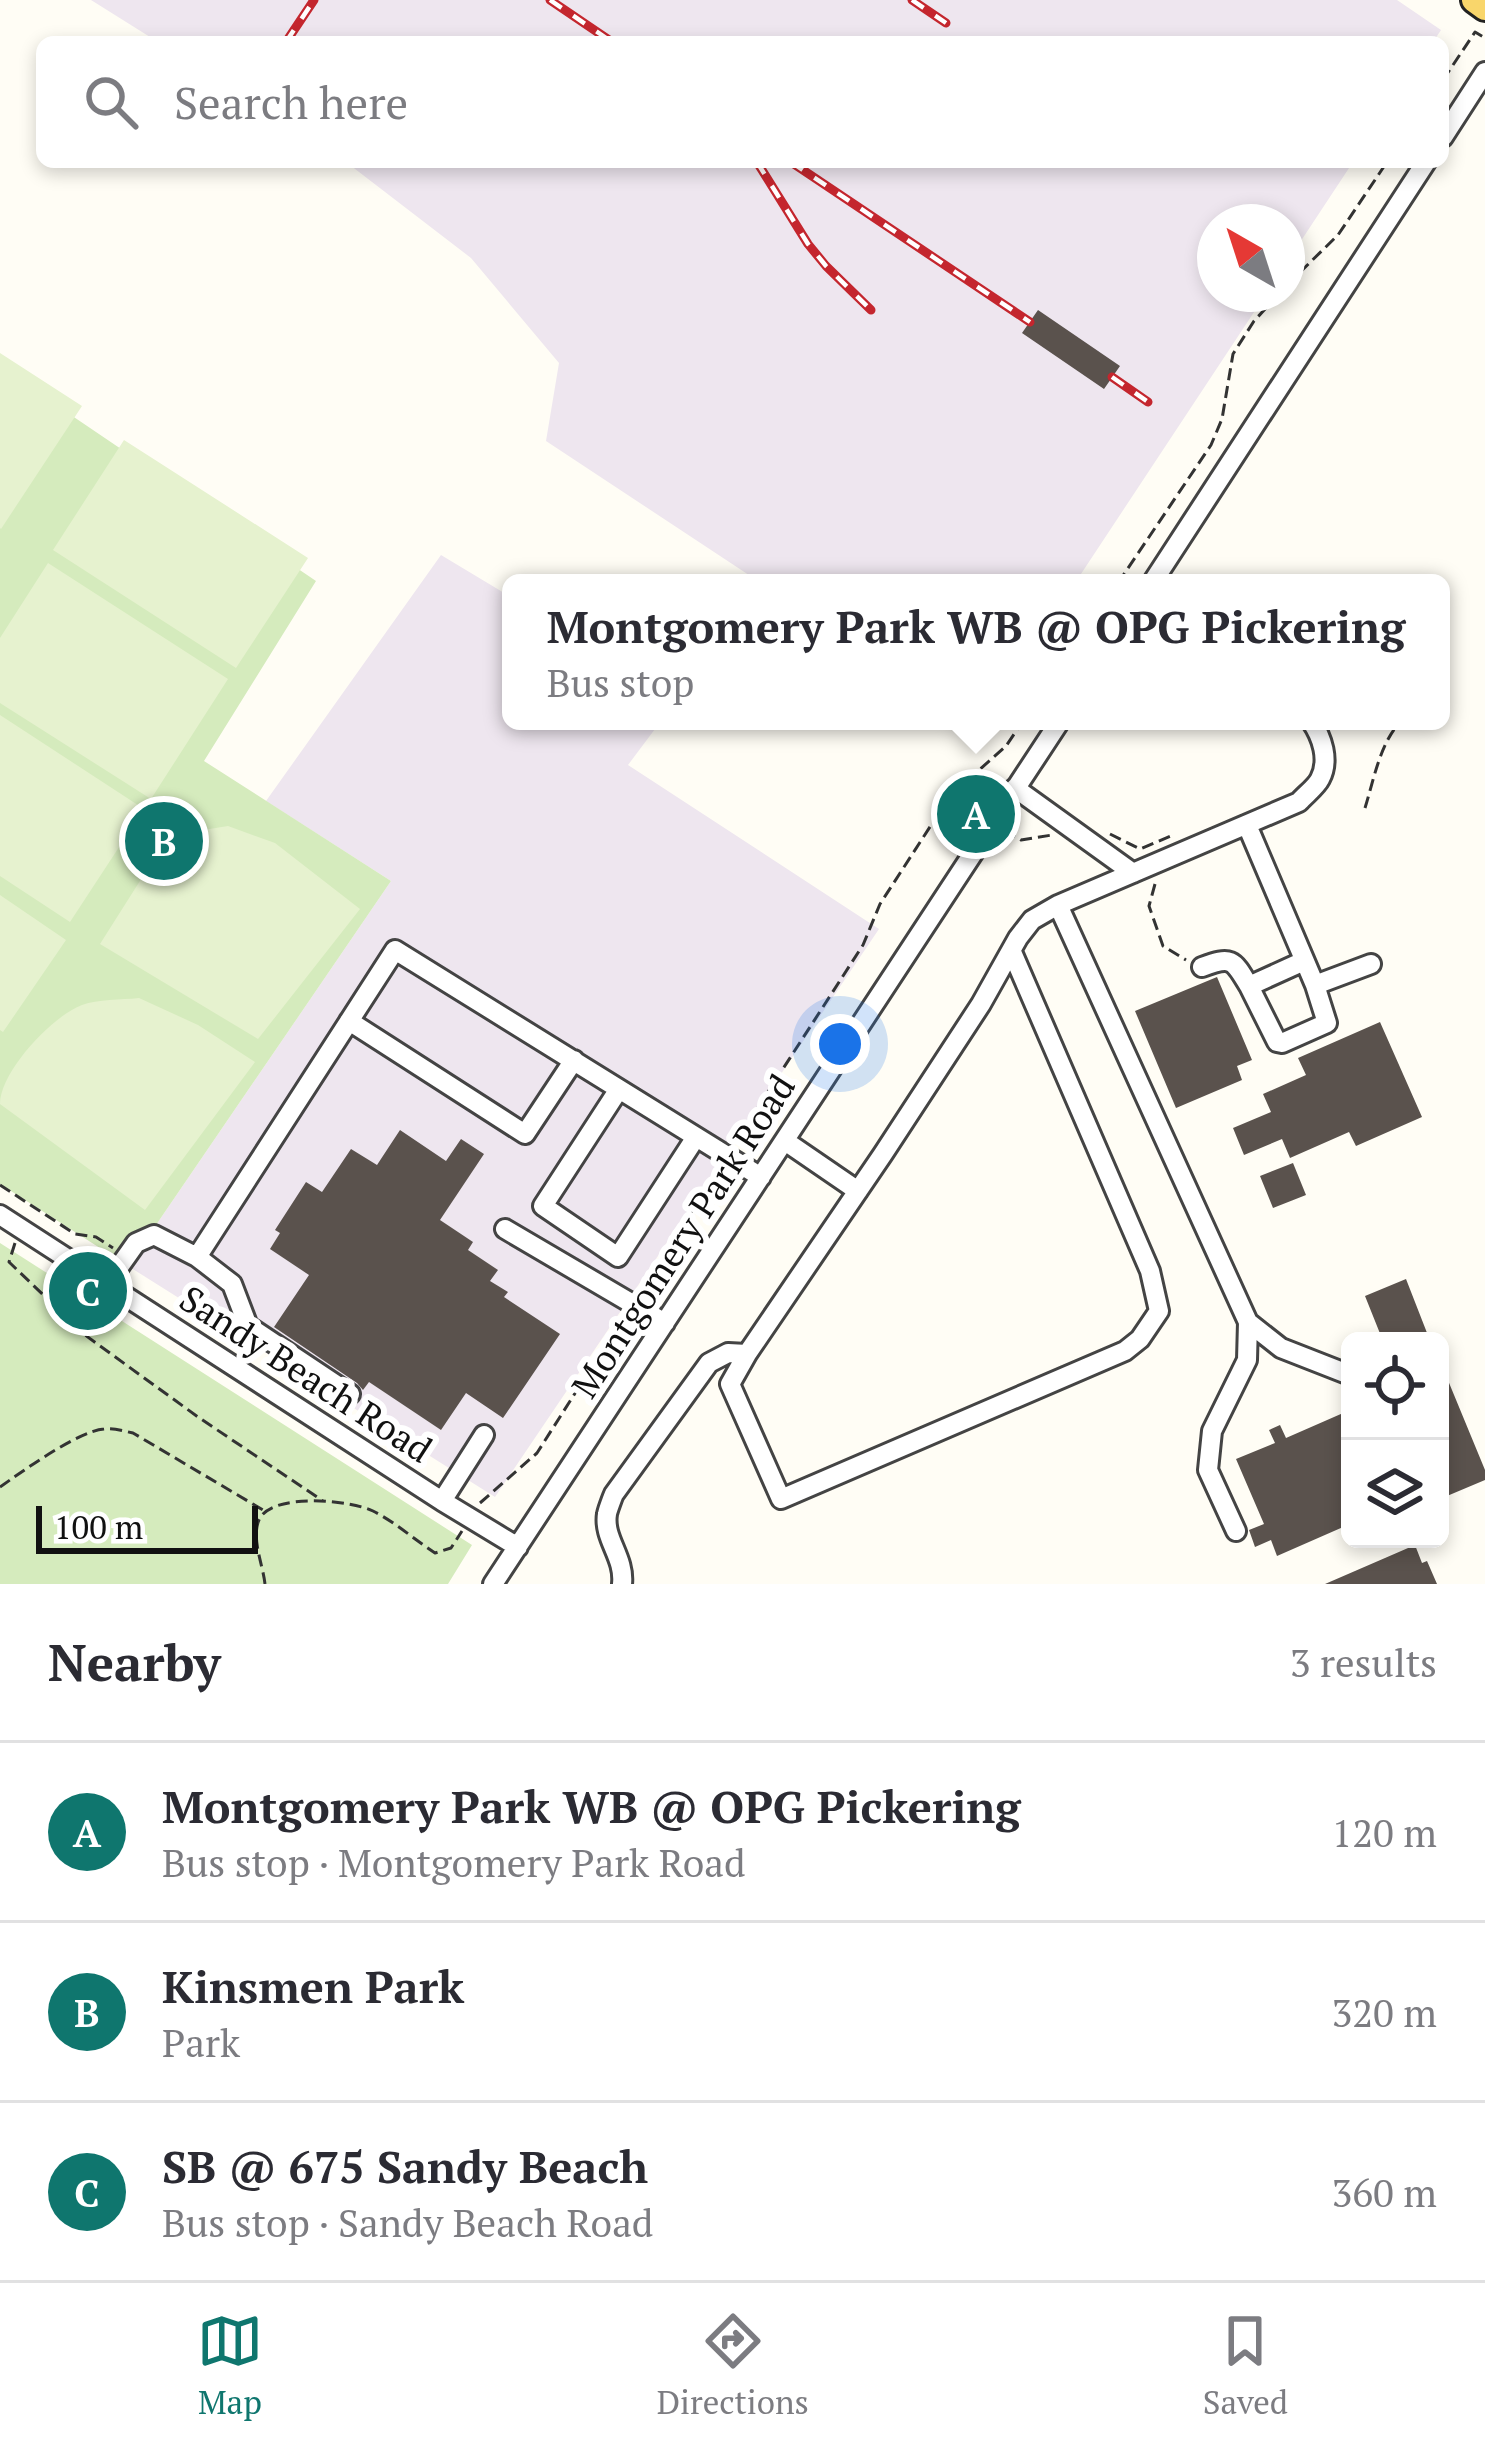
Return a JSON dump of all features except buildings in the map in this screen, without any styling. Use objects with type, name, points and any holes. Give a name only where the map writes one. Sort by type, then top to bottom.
[{"type":"main road","points":[[1474,0],[1485,8]]},
{"type":"street","points":[[1449,128],[1485,72]]},
{"type":"street","points":[[1158,574],[1422,168]]},
{"type":"street","name":"Montgomery Park Road","points":[[493,1584],[1054,730]]},
{"type":"street","points":[[1012,952],[1150,1271],[1159,1312],[1140,1340],[1125,1351],[781,1499],[730,1384],[1018,938],[1032,920],[1058,905],[1299,802],[1321,778],[1324,758],[1317,730]]},
{"type":"street","points":[[1015,788],[1133,873]]},
{"type":"street","points":[[1202,968],[1224,959],[1232,962],[1249,986],[1273,1039],[1282,1043],[1328,1023],[1247,825]]},
{"type":"street","points":[[1058,905],[1248,1322],[1247,1360],[1212,1431],[1208,1470],[1236,1531]]},
{"type":"street","points":[[197,1256],[395,950],[760,1177]]},
{"type":"street","points":[[1249,986],[1304,961]]},
{"type":"street","points":[[1315,985],[1372,964]]},
{"type":"street","points":[[349,1021],[525,1134],[574,1060]]},
{"type":"street","points":[[619,1088],[543,1206],[618,1257],[696,1137]]},
{"type":"street","points":[[785,1142],[858,1192]]},
{"type":"street","name":"Sandy Beach Road","points":[[0,1215],[518,1547]]},
{"type":"street","points":[[505,1229],[665,1323]]},
{"type":"street","points":[[107,1284],[136,1243],[154,1235],[197,1256],[232,1284],[248,1326],[350,1394]]},
{"type":"street","points":[[1248,1322],[1281,1348],[1341,1371]]},
{"type":"street","points":[[622,1584],[624,1568],[608,1530],[607,1513],[614,1494],[710,1363],[728,1353],[747,1354]]},
{"type":"street","points":[[442,1501],[484,1435]]},
{"type":"path","points":[[1449,71],[1475,32],[1485,38]]},
{"type":"path","points":[[1305,267],[1338,235],[1383,168]]},
{"type":"path","points":[[1124,574],[1211,445],[1222,419],[1233,355],[1262,312]]},
{"type":"path","points":[[1365,808],[1393,730]]},
{"type":"path","points":[[952,794],[981,814]]},
{"type":"path","points":[[1004,829],[1021,840],[1065,833]]},
{"type":"path","points":[[1096,829],[1140,849],[1172,833]]},
{"type":"path","points":[[1155,882],[1149,906],[1163,946],[1202,968]]},
{"type":"path","points":[[0,1185],[75,1234],[96,1237],[125,1256]]},
{"type":"path","points":[[36,1209],[9,1262],[85,1335],[324,1502]]},
{"type":"path","points":[[0,1487],[102,1428],[133,1433],[264,1511],[257,1540],[265,1584]]},
{"type":"shaded area","points":[[91,0],[1397,0],[1441,30],[1437,36],[148,36]]},
{"type":"shaded area","points":[[354,168],[1349,168],[1305,235],[1305,204],[1197,204],[1197,312],[1254,312],[1081,574],[747,574],[546,441],[559,363],[471,258]]},
{"type":"shaded area","points":[[441,555],[502,592],[502,730],[654,730],[628,765],[879,929],[495,1497],[128,1266],[391,881],[266,801]]},
{"type":"green space","points":[[0,353],[82,406],[1,529],[0,528]]},
{"type":"green space","points":[[0,367],[316,581],[204,761],[391,881],[128,1266],[0,1184]]},
{"type":"green space","points":[[124,440],[308,558],[236,668],[53,550]]},
{"type":"green space","points":[[48,563],[228,679],[151,799],[0,703],[0,638]]},
{"type":"green space","points":[[0,715],[144,809],[70,922],[0,876]]},
{"type":"green space","points":[[228,826],[275,843],[360,909],[258,1039],[100,944],[157,854],[191,832]]},
{"type":"green space","points":[[0,895],[66,940],[3,1032],[0,1030]]},
{"type":"green space","points":[[139,998],[198,1025],[255,1062],[145,1210],[0,1104],[18,1062],[70,1011],[88,1003]]},
{"type":"green space","points":[[0,1243],[472,1545],[448,1584],[0,1584]]},
{"type":"railway","points":[[290,36],[314,0]]},
{"type":"railway","points":[[550,0],[603,36]]},
{"type":"railway","points":[[912,0],[946,23]]},
{"type":"railway","points":[[761,168],[808,244],[871,310]]},
{"type":"railway","points":[[800,168],[1030,322]]},
{"type":"railway","points":[[1112,377],[1148,402]]},
{"type":"place","name":"Montgomery Park WB @ OPG Pickering","points":[[976,814]]},
{"type":"place","name":"Kinsmen Park","points":[[164,841]]},
{"type":"place","name":"SB @ 675 Sandy Beach","points":[[88,1291]]}]
